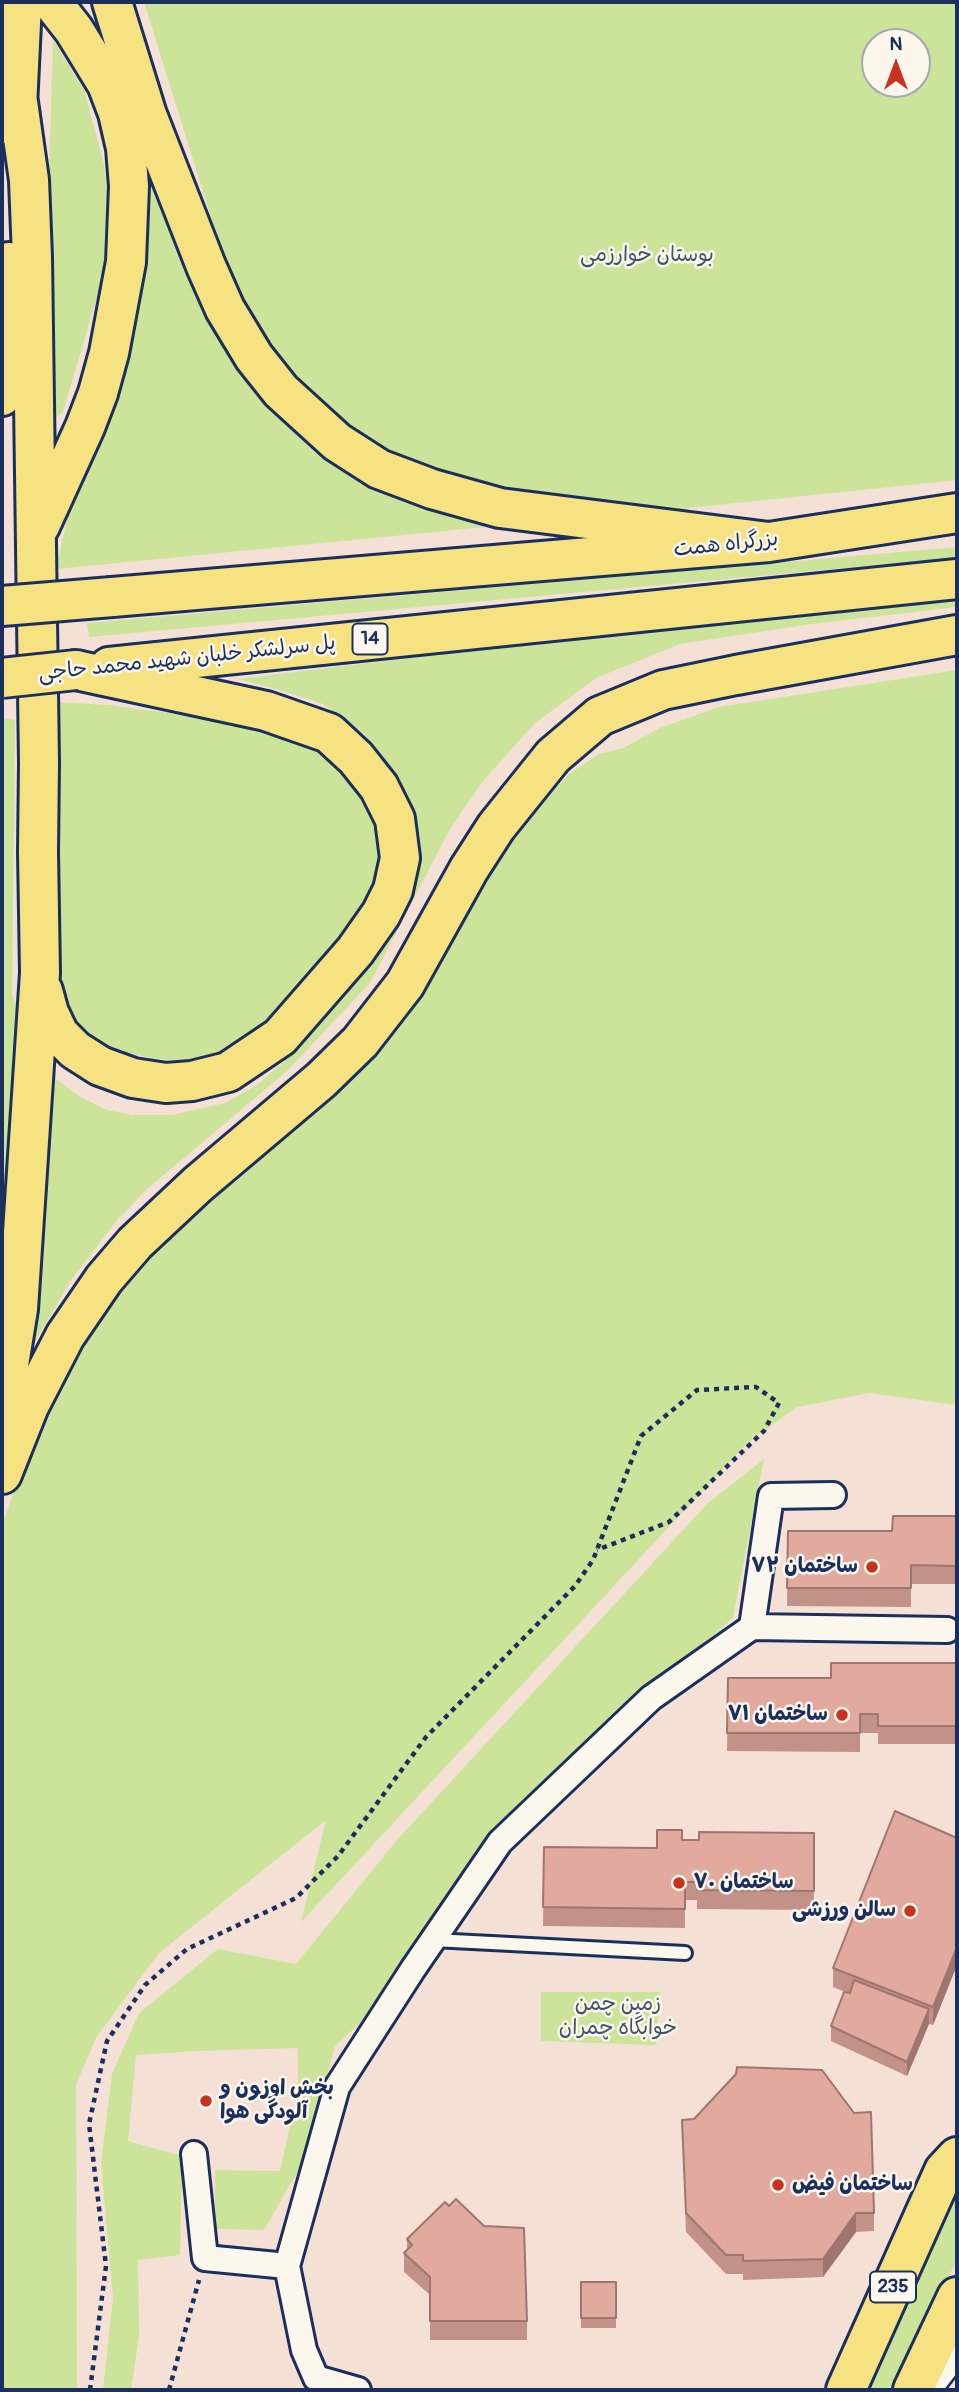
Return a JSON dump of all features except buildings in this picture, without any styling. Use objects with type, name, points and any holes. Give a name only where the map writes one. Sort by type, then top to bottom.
[{"type":"main road","points":[[2,396],[22,2]]},
{"type":"main road","points":[[36,534],[98,393],[109,354],[121,288],[130,186],[126,148],[118,113],[107,84],[91,56],[52,2]]},
{"type":"main road","points":[[112,2],[147,116],[195,241],[225,309],[254,357],[281,391],[337,442],[379,469],[432,489],[500,508],[769,542]]},
{"type":"main road","points":[[2,1408],[18,1309],[40,973],[32,257],[29,180],[18,102]]},
{"type":"main road","name":"بزرگراه همت","points":[[2,606],[769,542],[957,513]]},
{"type":"main road","name":"پل سرلشکر خلبان شهید محمد حاجی","points":[[2,678],[957,579]]},
{"type":"main road","points":[[2,1474],[29,1406],[65,1336],[104,1279],[144,1234],[198,1184],[321,1080],[360,1042],[405,984],[468,869],[496,827],[553,756],[600,716],[663,690],[957,635]]},
{"type":"main road","points":[[40,973],[49,1013],[59,1034],[75,1050],[100,1066],[132,1078],[166,1083],[192,1081],[228,1072],[280,1037],[355,951],[382,914],[393,890],[400,858],[394,819],[379,787],[356,758],[329,733],[266,710],[76,670]]},
{"type":"main road","name":"235","points":[[846,2390],[948,2170]]},
{"type":"main road","points":[[913,2390],[957,2297]]},
{"type":"main road","points":[[922,2390],[957,2346]]},
{"type":"street","points":[[752,1628],[771,1496],[833,1495]]},
{"type":"street","points":[[358,2390],[316,2378],[304,2350],[287,2266],[337,2087],[500,1842],[651,1698],[752,1628],[947,1630]]},
{"type":"street","points":[[194,2154],[205,2258],[287,2266]]},
{"type":"lane","points":[[433,1940],[685,1953]]},
{"type":"path","points":[[90,2390],[106,2266],[89,2123],[107,2040],[145,1985],[187,1949],[296,1898],[338,1856],[426,1737],[575,1586],[597,1550],[641,1436],[697,1390],[756,1387],[779,1403],[764,1431],[669,1522],[597,1550]]},
{"type":"path","points":[[169,2390],[205,2258]]},
{"type":"green space","name":"بوستان خوارزمی","points":[[144,2],[957,2],[957,480],[650,512],[484,492],[374,453],[295,385],[244,306],[224,259]]},
{"type":"green space","points":[[53,40],[84,90],[104,164],[110,207],[107,263],[63,412],[55,418],[49,179]]},
{"type":"green space","points":[[148,158],[192,286],[234,366],[286,422],[321,454],[378,486],[486,527],[56,569]]},
{"type":"green space","points":[[957,547],[957,558],[89,637],[87,623]]},
{"type":"green space","points":[[957,595],[957,607],[812,624],[680,644],[596,678],[534,724],[483,781],[450,829],[370,983],[287,1071],[146,1190],[118,1219],[71,1280],[25,1359],[2,1415],[4,718],[15,720],[12,995],[36,1058],[53,1077],[79,1096],[107,1110],[132,1115],[172,1115],[225,1103],[257,1085],[315,1030],[352,982],[413,829],[394,771],[363,733],[323,704],[238,679],[612,633]]},
{"type":"green space","points":[[957,670],[957,1405],[869,1393],[797,1407],[747,1443],[301,1922],[326,1820],[159,1953],[97,2036],[76,2084],[77,2390],[2,2390],[2,1525],[49,1394],[114,1284],[428,975],[514,840],[541,804],[569,774],[599,754],[623,748],[660,728],[719,707]]},
{"type":"green space","points":[[52,702],[109,705],[250,724],[311,741],[345,767],[378,815],[381,852],[379,874],[372,897],[299,997],[251,1039],[229,1052],[204,1062],[157,1059],[128,1053],[102,1043],[86,1033],[59,998],[53,983]]},
{"type":"green space","points":[[764,1459],[733,1618],[528,1796],[455,1889],[379,2006],[335,2046],[306,2157],[264,2230],[215,2229],[215,2170],[280,2171],[298,2090],[298,2048],[136,2055],[128,2141],[182,2156],[180,2255],[138,2260],[139,2336],[131,2390],[103,2390],[113,2298],[101,2162],[112,2074],[139,2013],[218,1949],[296,1964],[397,1840],[708,1503]]},
{"type":"green space","name":"زمین چمن خوابگاه چمران","points":[[541,1992],[660,1992],[656,2045],[541,2041]]},
{"type":"green space","points":[[957,2171],[957,2260],[890,2390],[859,2390]]},
{"type":"place","name":"ساختمان ۷۲","points":[[872,1567]]},
{"type":"place","name":"ساختمان ۷۱","points":[[842,1715]]},
{"type":"place","name":"ساختمان ۷۰","points":[[679,1883]]},
{"type":"place","name":"سالن ورزشی","points":[[910,1911]]},
{"type":"place","name":"بخش اوزون و آلودگی هوا","points":[[206,2101]]},
{"type":"place","name":"ساختمان فیض","points":[[778,2185]]}]
